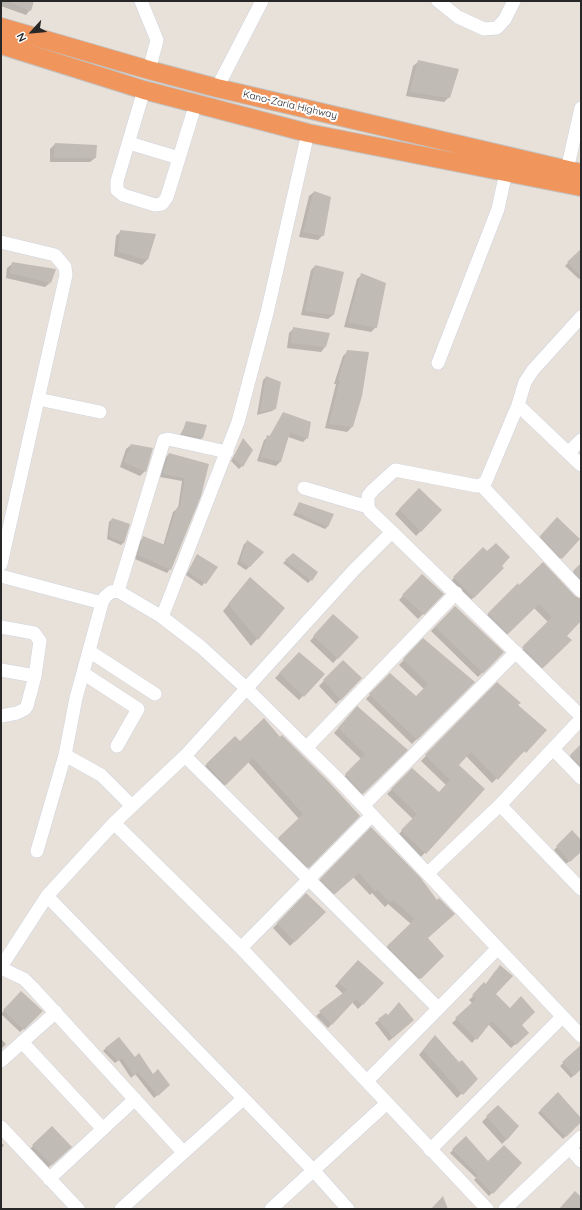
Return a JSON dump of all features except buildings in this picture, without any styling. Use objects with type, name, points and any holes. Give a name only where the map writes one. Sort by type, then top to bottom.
[{"type":"highway","name":"Kano-Zaria Highway","points":[[1,27],[217,88],[574,171]]},
{"type":"highway","name":"Kano-Zaria Highway","points":[[1,45],[144,90],[308,132],[581,187]]},
{"type":"street","points":[[141,1],[157,40],[149,70]]},
{"type":"street","points":[[217,88],[262,1]]},
{"type":"street","points":[[438,1],[458,17],[484,29],[497,28],[505,19],[514,1]]},
{"type":"street","points":[[144,90],[117,181],[117,190],[123,194],[155,205],[162,204],[167,197],[196,103]]},
{"type":"street","points":[[574,171],[581,108]]},
{"type":"street","points":[[162,617],[238,422],[266,313],[308,132]]},
{"type":"street","points":[[129,143],[179,158]]},
{"type":"street","points":[[438,363],[498,209],[506,172]]},
{"type":"street","points":[[1,242],[56,255],[65,267],[66,275],[1,564]]},
{"type":"street","points":[[428,873],[500,805],[581,718],[456,593],[370,511],[368,507],[368,496],[387,476],[395,470],[477,486],[482,485],[486,481],[526,382],[533,370],[581,316]]},
{"type":"street","points":[[38,399],[100,412]]},
{"type":"street","points":[[518,405],[581,466]]},
{"type":"street","points":[[118,590],[164,440],[168,439],[227,452]]},
{"type":"street","points":[[568,453],[581,440]]},
{"type":"street","points":[[482,485],[581,591]]},
{"type":"street","points":[[304,488],[368,507]]},
{"type":"street","points":[[183,1152],[56,1012],[24,979],[1,967],[47,896],[114,823],[184,756],[392,532]]},
{"type":"street","points":[[1,576],[102,603]]},
{"type":"street","points":[[37,851],[65,755],[83,674],[102,603],[105,597],[111,592],[118,590],[162,617],[200,647],[246,688],[307,747],[368,810],[581,1036]]},
{"type":"street","points":[[307,747],[456,593]]},
{"type":"street","points":[[1,627],[34,633],[39,637],[40,641],[35,676],[25,710],[12,715],[1,716]]},
{"type":"street","points":[[89,651],[155,694]]},
{"type":"street","points":[[241,948],[309,881],[368,810],[516,652]]},
{"type":"street","points":[[1,670],[35,676]]},
{"type":"street","points":[[83,674],[138,709],[117,746]]},
{"type":"street","points":[[553,749],[581,778]]},
{"type":"street","points":[[65,755],[101,775],[132,806]]},
{"type":"street","points":[[184,756],[438,1008]]},
{"type":"street","points":[[500,805],[581,889]]},
{"type":"street","points":[[114,823],[241,948],[487,1209]]},
{"type":"street","points":[[47,896],[243,1099],[314,1170],[348,1209]]},
{"type":"street","points":[[367,1081],[498,948]]},
{"type":"street","points":[[1,1061],[56,1012]]},
{"type":"street","points":[[430,1150],[562,1017]]},
{"type":"street","points":[[22,1042],[103,1129]]},
{"type":"street","points":[[49,1179],[135,1099]]},
{"type":"street","points":[[121,1209],[243,1099]]},
{"type":"street","points":[[271,1209],[387,1103]]},
{"type":"street","points":[[1,1127],[78,1209]]},
{"type":"street","points":[[505,1209],[581,1137]]},
{"type":"street","points":[[570,1148],[581,1161]]}]
